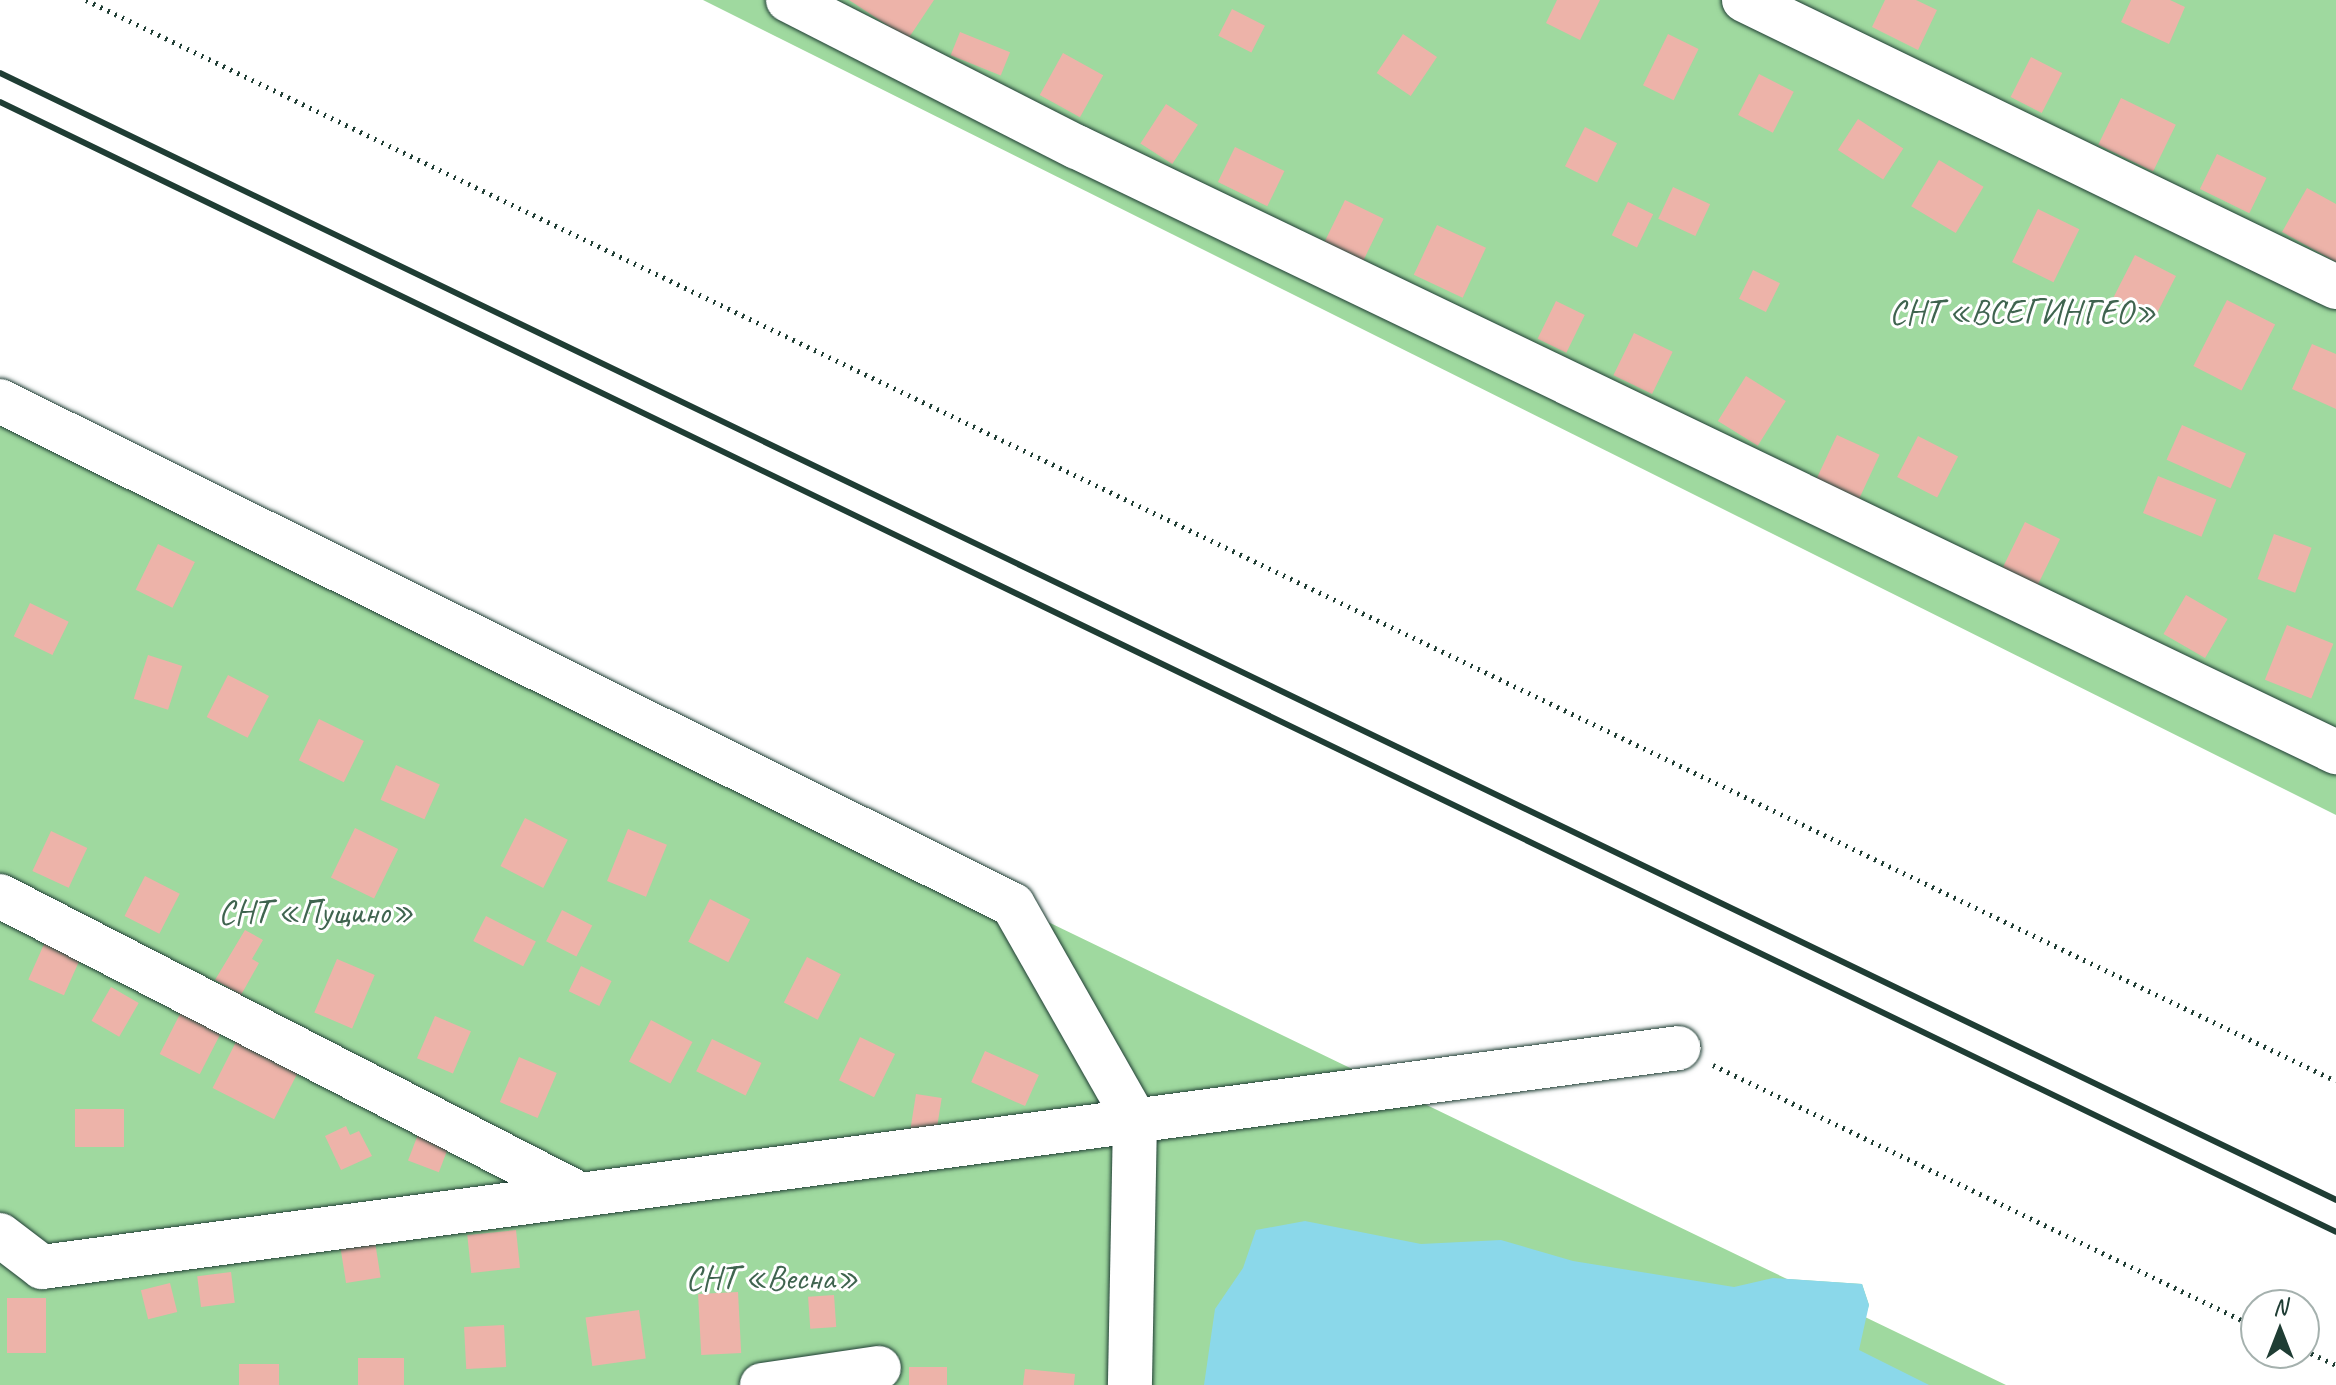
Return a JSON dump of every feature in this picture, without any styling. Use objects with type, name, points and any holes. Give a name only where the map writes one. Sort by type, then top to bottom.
[{"type":"lane","points":[[788,0],[1105,161],[2336,752]]},
{"type":"lane","points":[[1744,0],[2336,287]]},
{"type":"lane","points":[[0,401],[1013,905],[1135,1120],[1130,1385]]},
{"type":"lane","points":[[0,896],[581,1195]]},
{"type":"lane","points":[[0,1235],[42,1267],[1678,1048]]},
{"type":"lane","points":[[762,1385],[879,1368]]},
{"type":"path","points":[[86,0],[2336,1081]]},
{"type":"path","points":[[1678,1048],[2240,1319]]},
{"type":"green space","name":"СНТ «ВСЕГИНГЕО»","points":[[703,0],[2336,0],[2336,815]]},
{"type":"green space","name":"СНТ «Пущино»","points":[[0,401],[1013,905],[1787,1279],[1862,1284],[1869,1305],[1865,1317],[2006,1385],[0,1385]]},
{"type":"water","points":[[1305,1221],[1421,1244],[1501,1240],[1573,1261],[1734,1287],[1773,1278],[1862,1284],[1869,1305],[1859,1350],[1929,1385],[1204,1385],[1215,1309],[1243,1268],[1256,1230]]},
{"type":"building","points":[[849,0],[934,0],[908,39]]},
{"type":"building","points":[[1557,0],[1600,0],[1580,40],[1546,23]]},
{"type":"building","points":[[1885,0],[1916,0],[1937,10],[1918,50],[1872,27]]},
{"type":"building","points":[[2131,0],[2170,0],[2185,7],[2169,44],[2121,22]]},
{"type":"building","points":[[1232,9],[1265,26],[1251,53],[1218,36]]},
{"type":"building","points":[[960,32],[1010,52],[1001,75],[951,55]]},
{"type":"building","points":[[1403,34],[1437,57],[1411,96],[1377,73]]},
{"type":"building","points":[[1668,34],[1699,49],[1674,100],[1643,85]]},
{"type":"building","points":[[1063,53],[1103,75],[1080,117],[1040,95]]},
{"type":"building","points":[[2031,57],[2062,73],[2042,113],[2011,97]]},
{"type":"building","points":[[1759,74],[1794,92],[1773,133],[1738,115]]},
{"type":"building","points":[[2121,98],[2176,125],[2153,171],[2098,145]]},
{"type":"building","points":[[1166,104],[1198,125],[1172,164],[1140,143]]},
{"type":"building","points":[[1858,119],[1903,148],[1883,179],[1838,150]]},
{"type":"building","points":[[1585,127],[1617,143],[1597,183],[1565,166]]},
{"type":"building","points":[[1235,147],[1284,171],[1267,206],[1218,182]]},
{"type":"building","points":[[2217,154],[2266,178],[2249,213],[2200,189]]},
{"type":"building","points":[[1939,160],[1984,187],[1956,233],[1911,206]]},
{"type":"building","points":[[1673,187],[1710,204],[1695,236],[1658,219]]},
{"type":"building","points":[[2307,188],[2336,204],[2336,262],[2282,232]]},
{"type":"building","points":[[1345,200],[1384,219],[1362,263],[1324,244]]},
{"type":"building","points":[[1628,202],[1653,214],[1637,248],[1612,235]]},
{"type":"building","points":[[2038,209],[2079,229],[2053,282],[2012,262]]},
{"type":"building","points":[[1437,225],[1486,248],[1463,298],[1414,275]]},
{"type":"building","points":[[2135,255],[2176,276],[2155,318],[2114,297]]},
{"type":"building","points":[[1753,270],[1780,283],[1766,312],[1739,299]]},
{"type":"building","points":[[2227,300],[2275,325],[2242,390],[2193,366]]},
{"type":"building","points":[[1556,301],[1585,315],[1566,353],[1538,339]]},
{"type":"building","points":[[1634,333],[1673,352],[1652,394],[1613,375]]},
{"type":"building","points":[[2312,344],[2336,354],[2336,409],[2292,389]]},
{"type":"building","points":[[1746,376],[1786,401],[1758,446],[1718,421]]},
{"type":"building","points":[[2182,425],[2246,453],[2230,488],[2167,460]]},
{"type":"building","points":[[1837,435],[1880,455],[1858,500],[1816,480]]},
{"type":"building","points":[[1918,436],[1958,456],[1937,497],[1897,477]]},
{"type":"building","points":[[2158,476],[2216,500],[2201,537],[2143,513]]},
{"type":"building","points":[[2025,522],[2060,539],[2038,585],[2003,568]]},
{"type":"building","points":[[2274,534],[2312,548],[2295,593],[2258,579]]},
{"type":"building","points":[[158,544],[195,562],[172,608],[136,590]]},
{"type":"building","points":[[2186,595],[2228,619],[2205,658],[2164,634]]},
{"type":"building","points":[[30,603],[69,622],[52,655],[14,636]]},
{"type":"building","points":[[2287,625],[2333,644],[2311,698],[2265,680]]},
{"type":"building","points":[[148,655],[182,666],[168,710],[134,699]]},
{"type":"building","points":[[228,675],[269,696],[248,738],[207,717]]},
{"type":"building","points":[[319,719],[364,741],[344,782],[299,760]]},
{"type":"building","points":[[396,765],[440,785],[424,819],[381,800]]},
{"type":"building","points":[[525,818],[568,840],[543,888],[500,866]]},
{"type":"building","points":[[355,828],[398,849],[374,898],[331,877]]},
{"type":"building","points":[[628,829],[667,845],[646,897],[607,881]]},
{"type":"building","points":[[51,831],[87,848],[69,888],[32,871]]},
{"type":"building","points":[[145,876],[180,894],[159,934],[125,916]]},
{"type":"building","points":[[710,899],[750,919],[728,962],[688,942]]},
{"type":"building","points":[[562,910],[592,925],[576,957],[546,941]]},
{"type":"building","points":[[486,916],[536,941],[523,966],[473,941]]},
{"type":"building","points":[[245,930],[263,940],[252,959],[259,963],[241,995],[215,980]]},
{"type":"building","points":[[45,942],[81,958],[64,995],[28,979]]},
{"type":"building","points":[[807,957],[841,974],[818,1020],[784,1002]]},
{"type":"building","points":[[337,959],[375,975],[352,1028],[314,1012]]},
{"type":"building","points":[[581,966],[612,981],[599,1006],[569,991]]},
{"type":"building","points":[[111,987],[139,1003],[119,1037],[92,1021]]},
{"type":"building","points":[[181,1012],[221,1032],[200,1074],[160,1054]]},
{"type":"building","points":[[435,1016],[471,1031],[453,1074],[417,1058]]},
{"type":"building","points":[[651,1020],[692,1042],[670,1084],[629,1061]]},
{"type":"building","points":[[860,1037],[895,1054],[874,1097],[839,1080]]},
{"type":"building","points":[[238,1038],[299,1069],[274,1119],[213,1088]]},
{"type":"building","points":[[712,1039],[761,1063],[746,1095],[696,1071]]},
{"type":"building","points":[[985,1051],[1039,1075],[1025,1106],[971,1082]]},
{"type":"building","points":[[519,1057],[557,1073],[538,1118],[500,1102]]},
{"type":"building","points":[[916,1094],[942,1098],[936,1134],[910,1130]]},
{"type":"building","points":[[75,1109],[124,1109],[124,1147],[75,1147]]},
{"type":"building","points":[[422,1124],[453,1136],[439,1172],[408,1160]]},
{"type":"building","points":[[346,1126],[350,1135],[359,1131],[372,1156],[341,1170],[325,1136]]},
{"type":"building","points":[[516,1230],[520,1268],[471,1273],[467,1235]]},
{"type":"building","points":[[375,1242],[381,1278],[346,1283],[340,1247]]},
{"type":"building","points":[[231,1272],[235,1303],[201,1307],[197,1276]]},
{"type":"building","points":[[170,1283],[177,1312],[148,1319],[141,1290]]},
{"type":"building","points":[[738,1292],[741,1353],[701,1355],[698,1294]]},
{"type":"building","points":[[834,1295],[836,1327],[810,1329],[808,1297]]},
{"type":"building","points":[[7,1298],[46,1298],[46,1353],[7,1353]]},
{"type":"building","points":[[639,1310],[646,1359],[592,1366],[586,1318]]},
{"type":"building","points":[[504,1325],[506,1367],[466,1369],[464,1327]]},
{"type":"building","points":[[358,1358],[404,1358],[404,1385],[358,1385]]},
{"type":"building","points":[[239,1364],[279,1364],[279,1385],[239,1385]]},
{"type":"building","points":[[909,1367],[947,1367],[947,1385],[909,1385]]},
{"type":"building","points":[[1025,1369],[1075,1374],[1074,1385],[1023,1385]]},
{"type":"railway","points":[[0,73],[2336,1200]]},
{"type":"railway","points":[[0,102],[2336,1232]]},
{"type":"park label","name":"СНТ «Весна»","points":[[772,1278]]}]
